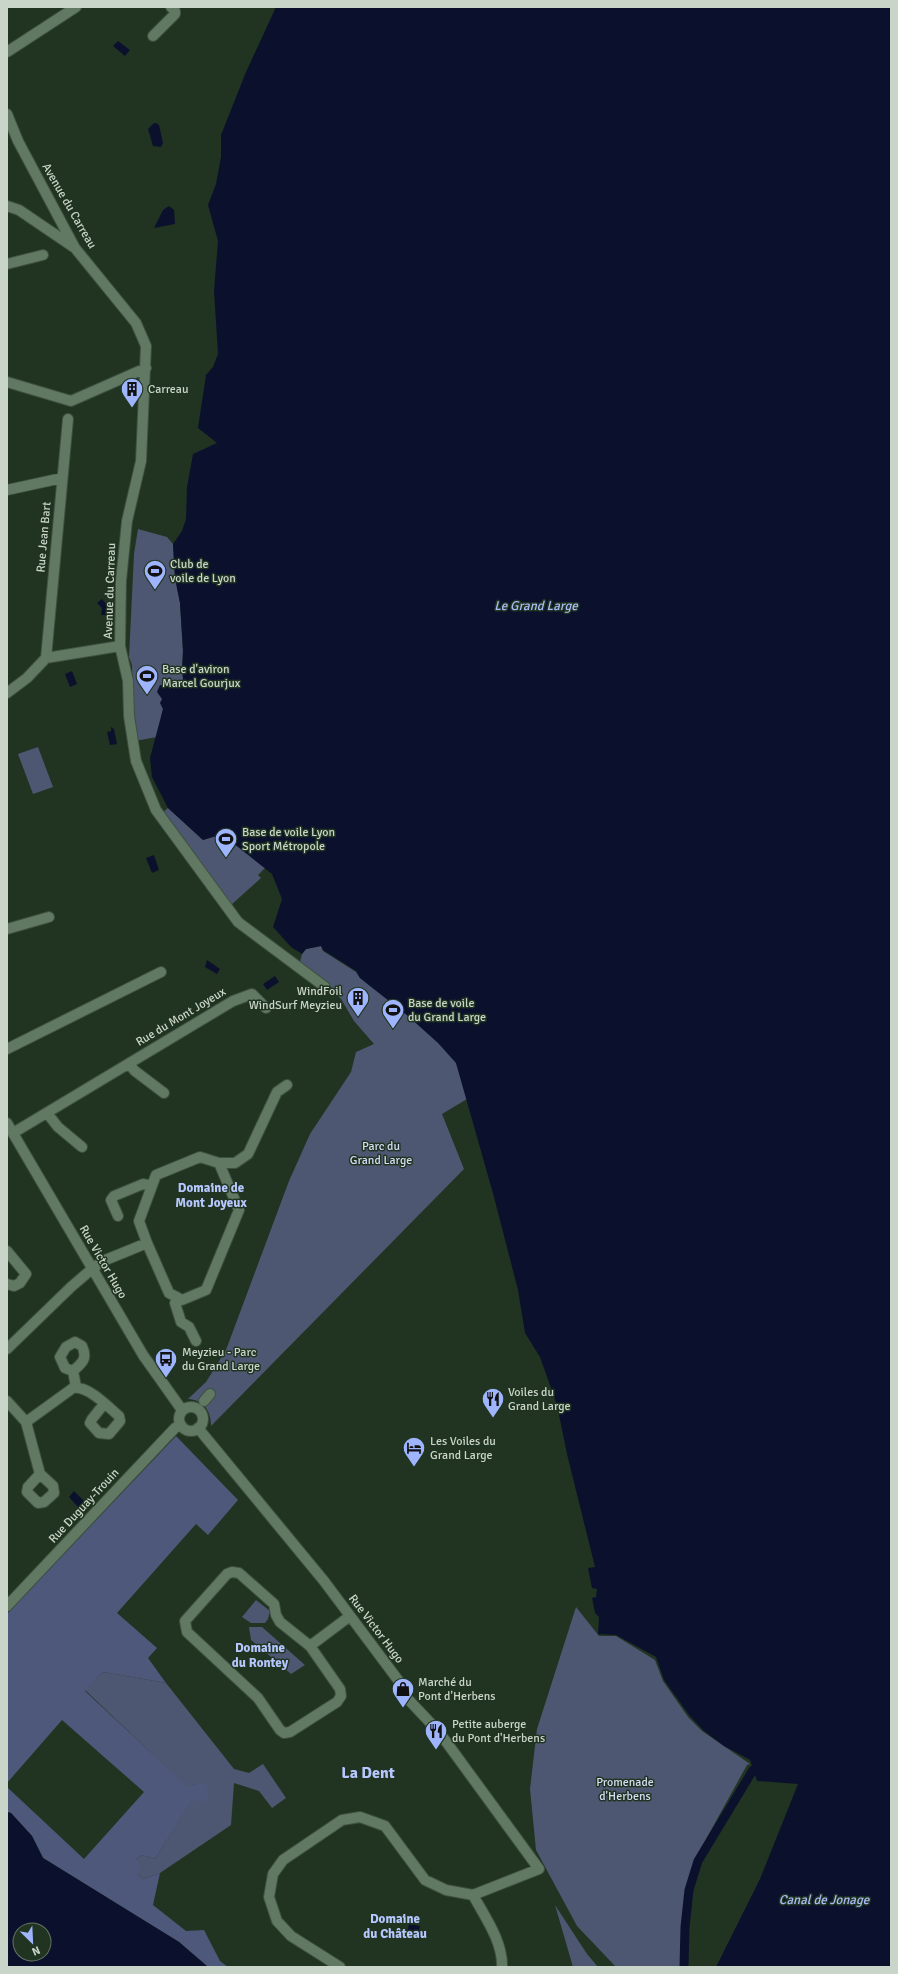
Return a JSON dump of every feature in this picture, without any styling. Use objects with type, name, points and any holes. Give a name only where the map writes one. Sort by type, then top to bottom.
[{"type":"street","points":[[7,52],[76,7]]},
{"type":"street","points":[[153,36],[175,14],[175,11],[171,7]]},
{"type":"street","name":"Avenue du Carreau","points":[[7,114],[18,141],[75,248],[136,323],[146,346],[141,461],[127,521],[121,581],[120,646],[128,681],[129,716],[136,761],[156,810],[238,922],[325,987]]},
{"type":"street","points":[[7,206],[19,210],[75,248]]},
{"type":"street","points":[[7,264],[43,255]]},
{"type":"street","points":[[7,382],[71,401],[146,368]]},
{"type":"street","name":"Rue Jean Bart","points":[[46,658],[68,419]]},
{"type":"street","points":[[7,490],[62,478]]},
{"type":"street","points":[[7,693],[28,678],[46,658],[120,646]]},
{"type":"street","points":[[7,929],[49,917]]},
{"type":"street","points":[[7,1049],[161,972]]},
{"type":"street","name":"Rue du Mont Joyeux","points":[[13,1133],[233,1001],[252,994],[266,1008]]},
{"type":"street","points":[[129,1064],[135,1071],[164,1093]]},
{"type":"street","points":[[219,1163],[239,1210],[206,1290],[182,1300],[169,1293],[146,1243],[139,1221],[156,1175],[200,1157],[219,1163],[235,1163],[248,1154],[277,1092],[287,1084]]},
{"type":"street","points":[[47,1113],[58,1127],[82,1146]]},
{"type":"street","name":"Rue Victor Hugo","points":[[7,1123],[143,1355],[182,1410]]},
{"type":"street","points":[[118,1216],[111,1200],[114,1196],[143,1184],[152,1186]]},
{"type":"street","points":[[7,1349],[71,1287],[92,1269],[103,1261],[146,1243]]},
{"type":"street","points":[[7,1284],[14,1286],[20,1283],[26,1274],[9,1257]]},
{"type":"street","points":[[177,1297],[175,1303],[181,1322],[189,1327],[196,1341]]},
{"type":"street","points":[[73,1371],[76,1387]]},
{"type":"street","points":[[26,1422],[76,1387],[88,1392],[104,1404]]},
{"type":"street","points":[[7,1401],[26,1422],[40,1474]]},
{"type":"street","points":[[193,1407],[200,1411],[202,1421],[198,1428],[191,1431],[180,1425],[179,1417],[182,1410],[193,1407]]},
{"type":"street","name":"Rue Duguay-Trouin","points":[[7,1606],[11,1595],[180,1425]]},
{"type":"street","name":"Rue Victor Hugo","points":[[198,1428],[324,1581],[401,1684],[406,1697],[440,1732],[540,1869],[473,1895]]},
{"type":"street","points":[[232,1572],[239,1573],[274,1604],[276,1615],[280,1622],[310,1646],[340,1689],[341,1696],[337,1702],[297,1728],[290,1732],[284,1733],[280,1730],[258,1698],[187,1632],[185,1621],[227,1574],[232,1572]]},
{"type":"street","points":[[310,1646],[350,1616]]},
{"type":"street","points":[[340,1967],[291,1936],[277,1921],[269,1897],[273,1874],[283,1860],[342,1820],[360,1817],[385,1826],[425,1880],[446,1890],[473,1895],[497,1940],[502,1955],[502,1967]]},
{"type":"green space","name":"Club de voile de Lyon","points":[[138,529],[167,537],[173,544],[175,578],[180,603],[183,651],[182,671],[184,685],[169,687],[161,685],[163,709],[157,737],[135,741],[132,665],[129,657],[134,554]]},
{"type":"green space","points":[[38,747],[53,787],[33,794],[18,754]]},
{"type":"green space","name":"Base de voile Lyon Sport Métropole","points":[[168,808],[203,840],[216,836],[219,842],[228,839],[232,842],[227,848],[231,852],[236,845],[266,867],[258,875],[261,878],[231,905],[162,813]]},
{"type":"green space","name":"Parc du Grand Large","points":[[321,946],[323,951],[356,972],[360,978],[423,1028],[455,1061],[467,1099],[442,1114],[464,1169],[211,1426],[210,1416],[206,1407],[194,1400],[188,1399],[206,1382],[226,1350],[289,1181],[310,1134],[351,1072],[356,1052],[374,1044],[354,1021],[341,999],[331,988],[299,966],[302,954],[306,949]]},
{"type":"green space","points":[[256,1600],[270,1611],[268,1619],[265,1623],[251,1623],[242,1617]]},
{"type":"green space","name":"Promenade d'Herbens","points":[[576,1607],[599,1636],[616,1636],[655,1660],[663,1681],[688,1717],[702,1731],[750,1764],[747,1765],[695,1859],[687,1891],[681,1930],[682,1967],[616,1967],[577,1926],[536,1850],[530,1789],[537,1729]]},
{"type":"green space","points":[[249,1627],[262,1627],[305,1665],[291,1674],[251,1640]]},
{"type":"green space","points":[[103,1672],[166,1683],[234,1769],[249,1773],[263,1764],[286,1798],[272,1808],[259,1791],[234,1783],[231,1825],[160,1873],[143,1879],[137,1874],[136,1859],[142,1855],[155,1859],[193,1798],[196,1784],[188,1788],[85,1690]]},
{"type":"green space","points":[[555,1905],[587,1954],[598,1967],[573,1967]]},
{"type":"shaded area","points":[[176,1436],[238,1500],[208,1535],[196,1524],[117,1613],[157,1648],[148,1658],[166,1683],[103,1672],[85,1691],[188,1787],[196,1784],[206,1784],[210,1793],[206,1801],[200,1803],[193,1799],[155,1859],[142,1855],[136,1859],[141,1864],[137,1874],[143,1879],[160,1873],[153,1905],[186,1931],[204,1930],[220,1961],[228,1967],[208,1967],[179,1942],[43,1858],[32,1836],[11,1813],[7,1812],[7,1787],[84,1859],[144,1792],[62,1720],[7,1783],[7,1614]]},
{"type":"water","name":"Le Grand Large","points":[[276,7],[891,7],[891,1967],[716,1967],[760,1879],[798,1784],[757,1781],[750,1760],[724,1746],[704,1731],[689,1715],[664,1680],[656,1657],[616,1635],[598,1634],[599,1617],[595,1613],[592,1598],[596,1597],[597,1589],[592,1588],[588,1568],[595,1567],[567,1454],[557,1405],[540,1357],[525,1333],[518,1290],[494,1197],[456,1063],[438,1043],[408,1016],[360,978],[356,971],[323,950],[321,946],[306,949],[302,954],[291,947],[273,927],[282,899],[272,874],[228,839],[219,842],[216,836],[203,840],[168,808],[152,777],[150,758],[163,709],[160,703],[162,699],[157,692],[160,685],[170,687],[184,685],[182,671],[183,651],[180,603],[175,578],[173,544],[182,531],[186,519],[187,487],[193,454],[217,443],[198,428],[206,375],[213,367],[218,354],[214,291],[218,241],[208,205],[216,184],[221,157],[221,135],[246,72]]},
{"type":"water","points":[[118,41],[130,50],[125,56],[113,46]]},
{"type":"water","points":[[154,123],[159,125],[163,143],[161,147],[153,146],[148,129]]},
{"type":"water","points":[[169,206],[174,210],[175,224],[154,228],[163,210]]},
{"type":"water","points":[[102,599],[108,606],[108,615],[101,615],[102,608],[97,603]]},
{"type":"water","points":[[72,671],[77,684],[70,687],[65,674]]},
{"type":"water","points":[[111,727],[114,729],[117,744],[110,745],[107,732],[111,731]]},
{"type":"water","points":[[154,855],[159,870],[152,873],[146,858]]},
{"type":"water","points":[[207,960],[220,969],[217,974],[205,967]]},
{"type":"water","points":[[275,976],[279,982],[267,990],[263,984]]},
{"type":"water","points":[[74,1491],[84,1501],[78,1507],[69,1497]]},
{"type":"water","points":[[7,1812],[11,1813],[32,1836],[43,1858],[179,1942],[208,1967],[7,1967]]},
{"type":"water","points":[[409,1924],[420,1926],[418,1935],[407,1933]]},
{"type":"waterway","points":[[684,1967],[685,1927],[689,1890],[698,1861],[753,1770]]},
{"type":"place","name":"Carreau","points":[[132,408]]},
{"type":"place","name":"Club de voile de Lyon","points":[[155,590]]},
{"type":"place","name":"Base d'aviron Marcel Gourjux","points":[[147,696]]},
{"type":"place","name":"Base de voile Lyon Sport Métropole","points":[[226,858]]},
{"type":"place","name":"WindFoil WindSurf Meyzieu","points":[[358,1018]]},
{"type":"place","name":"Base de voile du Grand Large","points":[[393,1030]]},
{"type":"place","name":"Meyzieu - Parc du Grand Large","points":[[166,1378]]},
{"type":"place","name":"Voiles du Grand Large","points":[[493,1418]]},
{"type":"place","name":"Les Voiles du Grand Large","points":[[414,1468]]},
{"type":"place","name":"Marché du Pont d'Herbens","points":[[403,1708]]},
{"type":"place","name":"Petite auberge du Pont d'Herbens","points":[[436,1750]]},
{"type":"district","name":"Domaine de Mont Joyeux","points":[[211,1196]]},
{"type":"district","name":"Domaine du Rontey","points":[[260,1656]]},
{"type":"district","name":"La Dent","points":[[368,1773]]},
{"type":"district","name":"Domaine du Château","points":[[395,1926]]},
{"type":"water label","name":"Canal de Jonage","points":[[824,1900]]}]
